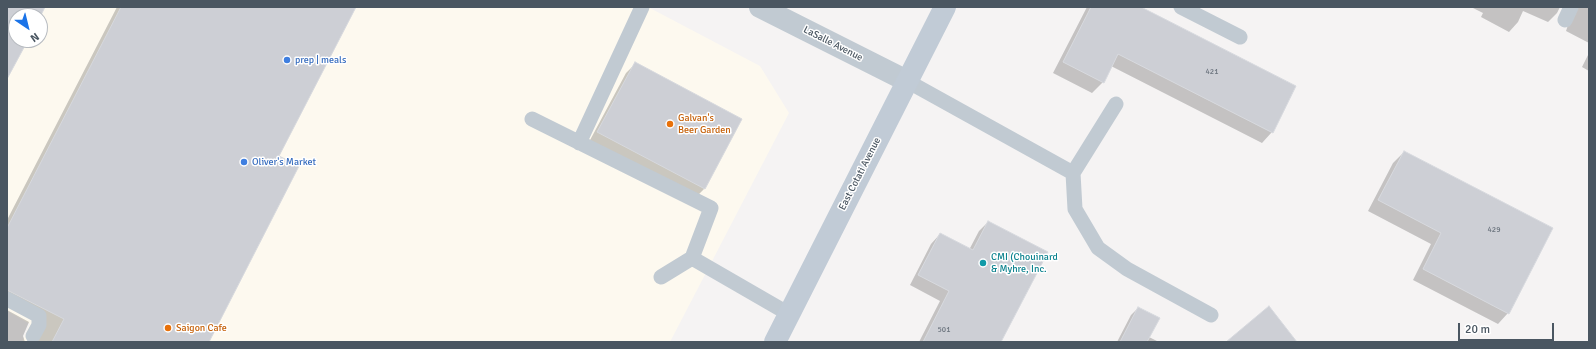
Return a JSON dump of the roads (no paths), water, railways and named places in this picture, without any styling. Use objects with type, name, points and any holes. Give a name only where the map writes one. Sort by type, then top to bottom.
[{"type":"main road","name":"East Cotati Avenue","points":[[775,342],[945,7]]},
{"type":"street","name":"LaSalle Avenue","points":[[760,7],[907,81]]},
{"type":"lane","points":[[579,143],[642,7]]},
{"type":"lane","points":[[1181,7],[1240,37]]},
{"type":"lane","points":[[907,81],[1073,173]]},
{"type":"lane","points":[[1116,104],[1073,173],[1075,209],[1098,248],[1127,269],[1211,315]]},
{"type":"lane","points":[[532,119],[711,208],[692,258],[661,277]]},
{"type":"lane","points":[[692,258],[789,314]]},
{"type":"lane","points":[[7,299],[39,316],[39,325],[33,336]]},
{"type":"place","name":"prep | meals","points":[[287,60]]},
{"type":"place","name":"Galvan's Beer Garden","points":[[670,124]]},
{"type":"place","name":"Oliver's Market","points":[[244,162]]},
{"type":"place","name":"CMI (Chouinard & Myhre, Inc.","points":[[983,263]]},
{"type":"place","name":"Saigon Cafe","points":[[168,328]]}]
